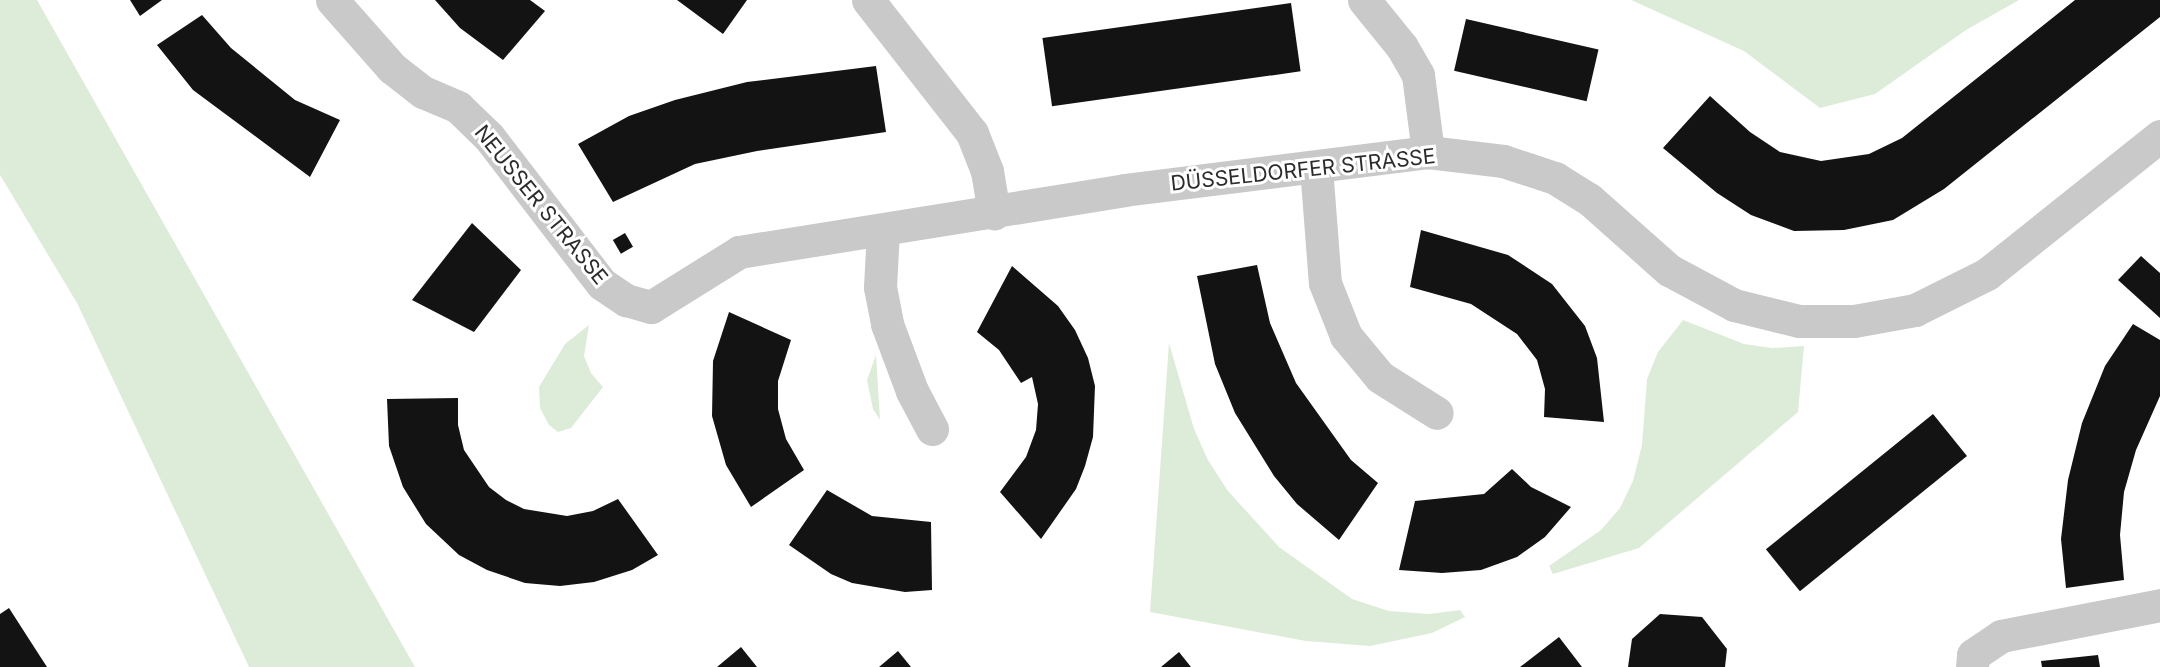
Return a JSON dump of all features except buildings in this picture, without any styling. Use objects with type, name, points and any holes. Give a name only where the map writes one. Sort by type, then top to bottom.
[{"type":"street","name":"NEUSSER STRASSE","points":[[332,0],[392,68],[423,92],[458,107],[489,137],[602,284],[626,300],[651,307]]},
{"type":"street","points":[[868,0],[972,133],[987,171],[994,213]]},
{"type":"street","points":[[1364,0],[1402,47],[1418,75],[1428,152]]},
{"type":"street","name":"DÜSSELDORFER STRASSE","points":[[651,307],[739,252],[994,213],[1124,190],[1428,152],[1503,160],[1556,178],[1589,199],[1669,270],[1734,305],[1799,321],[1854,321],[1915,310],[1987,274],[2160,136]]},
{"type":"street","points":[[1316,167],[1325,283],[1346,336],[1380,377],[1437,413]]},
{"type":"street","points":[[883,230],[880,287],[887,324],[912,391],[932,429]]},
{"type":"street","points":[[1972,661],[2001,636],[2160,605]]},
{"type":"green space","points":[[0,0],[37,0],[415,667],[249,667],[77,303],[0,175]]},
{"type":"green space","points":[[1631,0],[2019,0],[1966,30],[1875,94],[1820,108],[1744,51]]},
{"type":"green space","points":[[1683,320],[1744,344],[1772,348],[1804,346],[1798,412],[1639,548],[1553,574],[1549,566],[1601,530],[1620,508],[1633,481],[1642,445],[1647,379],[1658,352]]},
{"type":"green space","points":[[589,325],[584,356],[591,373],[603,387],[571,428],[558,432],[549,425],[540,408],[539,387],[565,344]]},
{"type":"green space","points":[[1169,343],[1194,429],[1208,460],[1228,491],[1279,547],[1352,599],[1389,611],[1429,614],[1460,610],[1465,617],[1432,633],[1370,646],[1306,641],[1150,612]]},
{"type":"green space","points":[[876,355],[880,420],[873,409],[867,380]]}]
